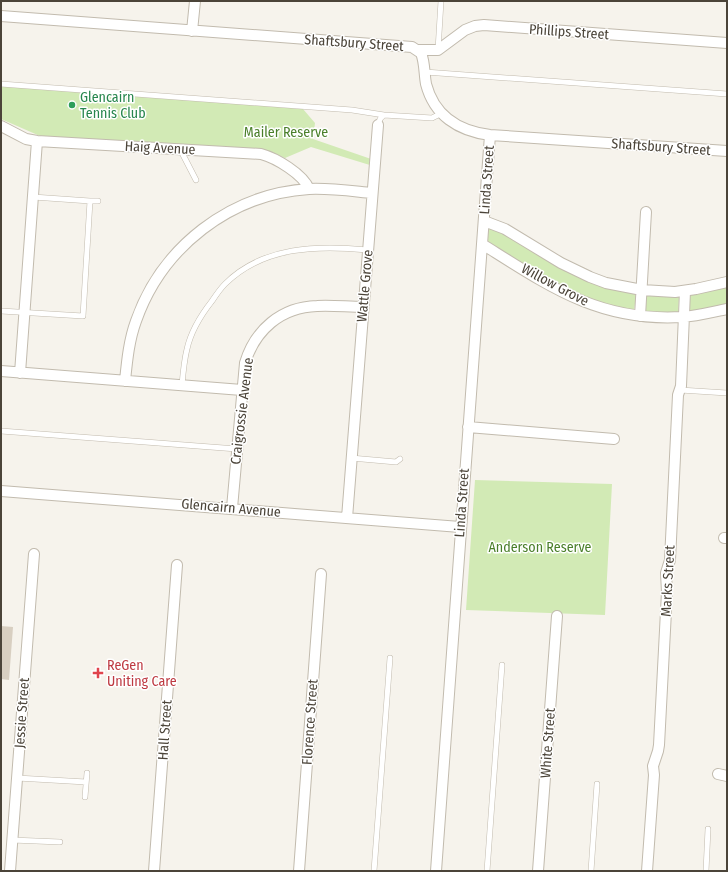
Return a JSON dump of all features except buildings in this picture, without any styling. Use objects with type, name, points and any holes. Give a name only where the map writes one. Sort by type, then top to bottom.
[{"type":"street","points":[[192,31],[194,1]]},
{"type":"street","name":"Shaftsbury Street","points":[[1,16],[412,47],[421,53],[431,98],[442,113],[461,128],[478,133],[727,151]]},
{"type":"street","name":"Phillips Street","points":[[438,50],[465,30],[475,26],[484,25],[727,43]]},
{"type":"street","points":[[417,50],[438,50]]},
{"type":"street","name":"Wattle Grove","points":[[347,518],[378,125]]},
{"type":"street","name":"Haig Avenue","points":[[1,126],[26,139],[37,141],[261,154],[269,156],[300,177],[309,189]]},
{"type":"street","name":"Linda Street","points":[[436,871],[446,748],[460,527],[490,134]]},
{"type":"street","points":[[20,372],[37,141]]},
{"type":"street","points":[[125,381],[130,342],[135,322],[145,298],[157,277],[172,257],[206,226],[241,206],[262,198],[288,192],[309,189],[332,189],[372,193]]},
{"type":"street","points":[[640,316],[646,212]]},
{"type":"street","name":"Willow Grove","points":[[484,221],[505,229],[561,263],[590,277],[612,285],[642,290],[685,291],[727,282]]},
{"type":"street","name":"Willow Grove","points":[[482,244],[561,292],[609,311],[666,318],[684,317],[727,309]]},
{"type":"street","name":"Marks Street","points":[[647,871],[654,775],[653,770],[659,745],[667,592],[666,573],[670,560],[685,291]]},
{"type":"street","name":"Craigrossie Avenue","points":[[232,508],[245,363],[248,352],[254,340],[261,330],[270,322],[294,310],[317,306],[363,308]]},
{"type":"street","points":[[1,371],[242,390]]},
{"type":"street","points":[[468,427],[614,439]]},
{"type":"street","name":"Glencairn Avenue","points":[[1,491],[460,527]]},
{"type":"street","name":"Jessie Street","points":[[10,871],[34,554]]},
{"type":"street","name":"Hall Street","points":[[154,871],[177,565]]},
{"type":"street","name":"Florence Street","points":[[299,871],[321,574]]},
{"type":"street","name":"White Street","points":[[538,871],[557,616]]},
{"type":"lane","points":[[438,50],[441,1]]},
{"type":"lane","points":[[425,72],[727,94]]},
{"type":"lane","points":[[1,84],[352,110],[384,115],[432,118],[442,113]]},
{"type":"lane","name":"Wattle Grove","points":[[378,125],[380,119],[384,115]]},
{"type":"lane","points":[[180,149],[196,180]]},
{"type":"lane","points":[[33,197],[98,201]]},
{"type":"lane","points":[[1,311],[83,316],[90,201]]},
{"type":"lane","points":[[182,385],[187,349],[197,323],[204,311],[222,288],[238,274],[270,257],[294,250],[318,247],[368,250]]},
{"type":"lane","points":[[680,390],[727,393]]},
{"type":"lane","points":[[1,431],[237,449]]},
{"type":"lane","points":[[351,458],[396,462],[400,459]]},
{"type":"lane","points":[[374,871],[390,658]]},
{"type":"lane","points":[[487,871],[502,665]]},
{"type":"lane","points":[[85,797],[87,773]]},
{"type":"lane","points":[[17,778],[86,782]]},
{"type":"lane","points":[[591,871],[597,784]]},
{"type":"lane","points":[[706,871],[708,829]]},
{"type":"lane","points":[[12,840],[60,842]]},
{"type":"green space","name":"Mailer Reserve","points":[[1,85],[303,109],[315,123],[313,139],[374,160],[373,166],[311,147],[285,158],[265,150],[40,136],[1,119]]},
{"type":"green space","points":[[492,228],[635,293],[636,297],[634,310],[610,308],[569,293],[490,244],[487,240],[488,230]]},
{"type":"green space","points":[[727,286],[727,306],[691,313],[688,311],[689,295]]},
{"type":"green space","points":[[648,294],[678,296],[678,314],[645,312],[645,297]]},
{"type":"green space","name":"Anderson Reserve","points":[[475,480],[612,484],[605,615],[466,610]]},
{"type":"place","name":"Glencairn Tennis Club","points":[[72,105]]},
{"type":"place","name":"ReGen Uniting Care","points":[[98,673]]}]
